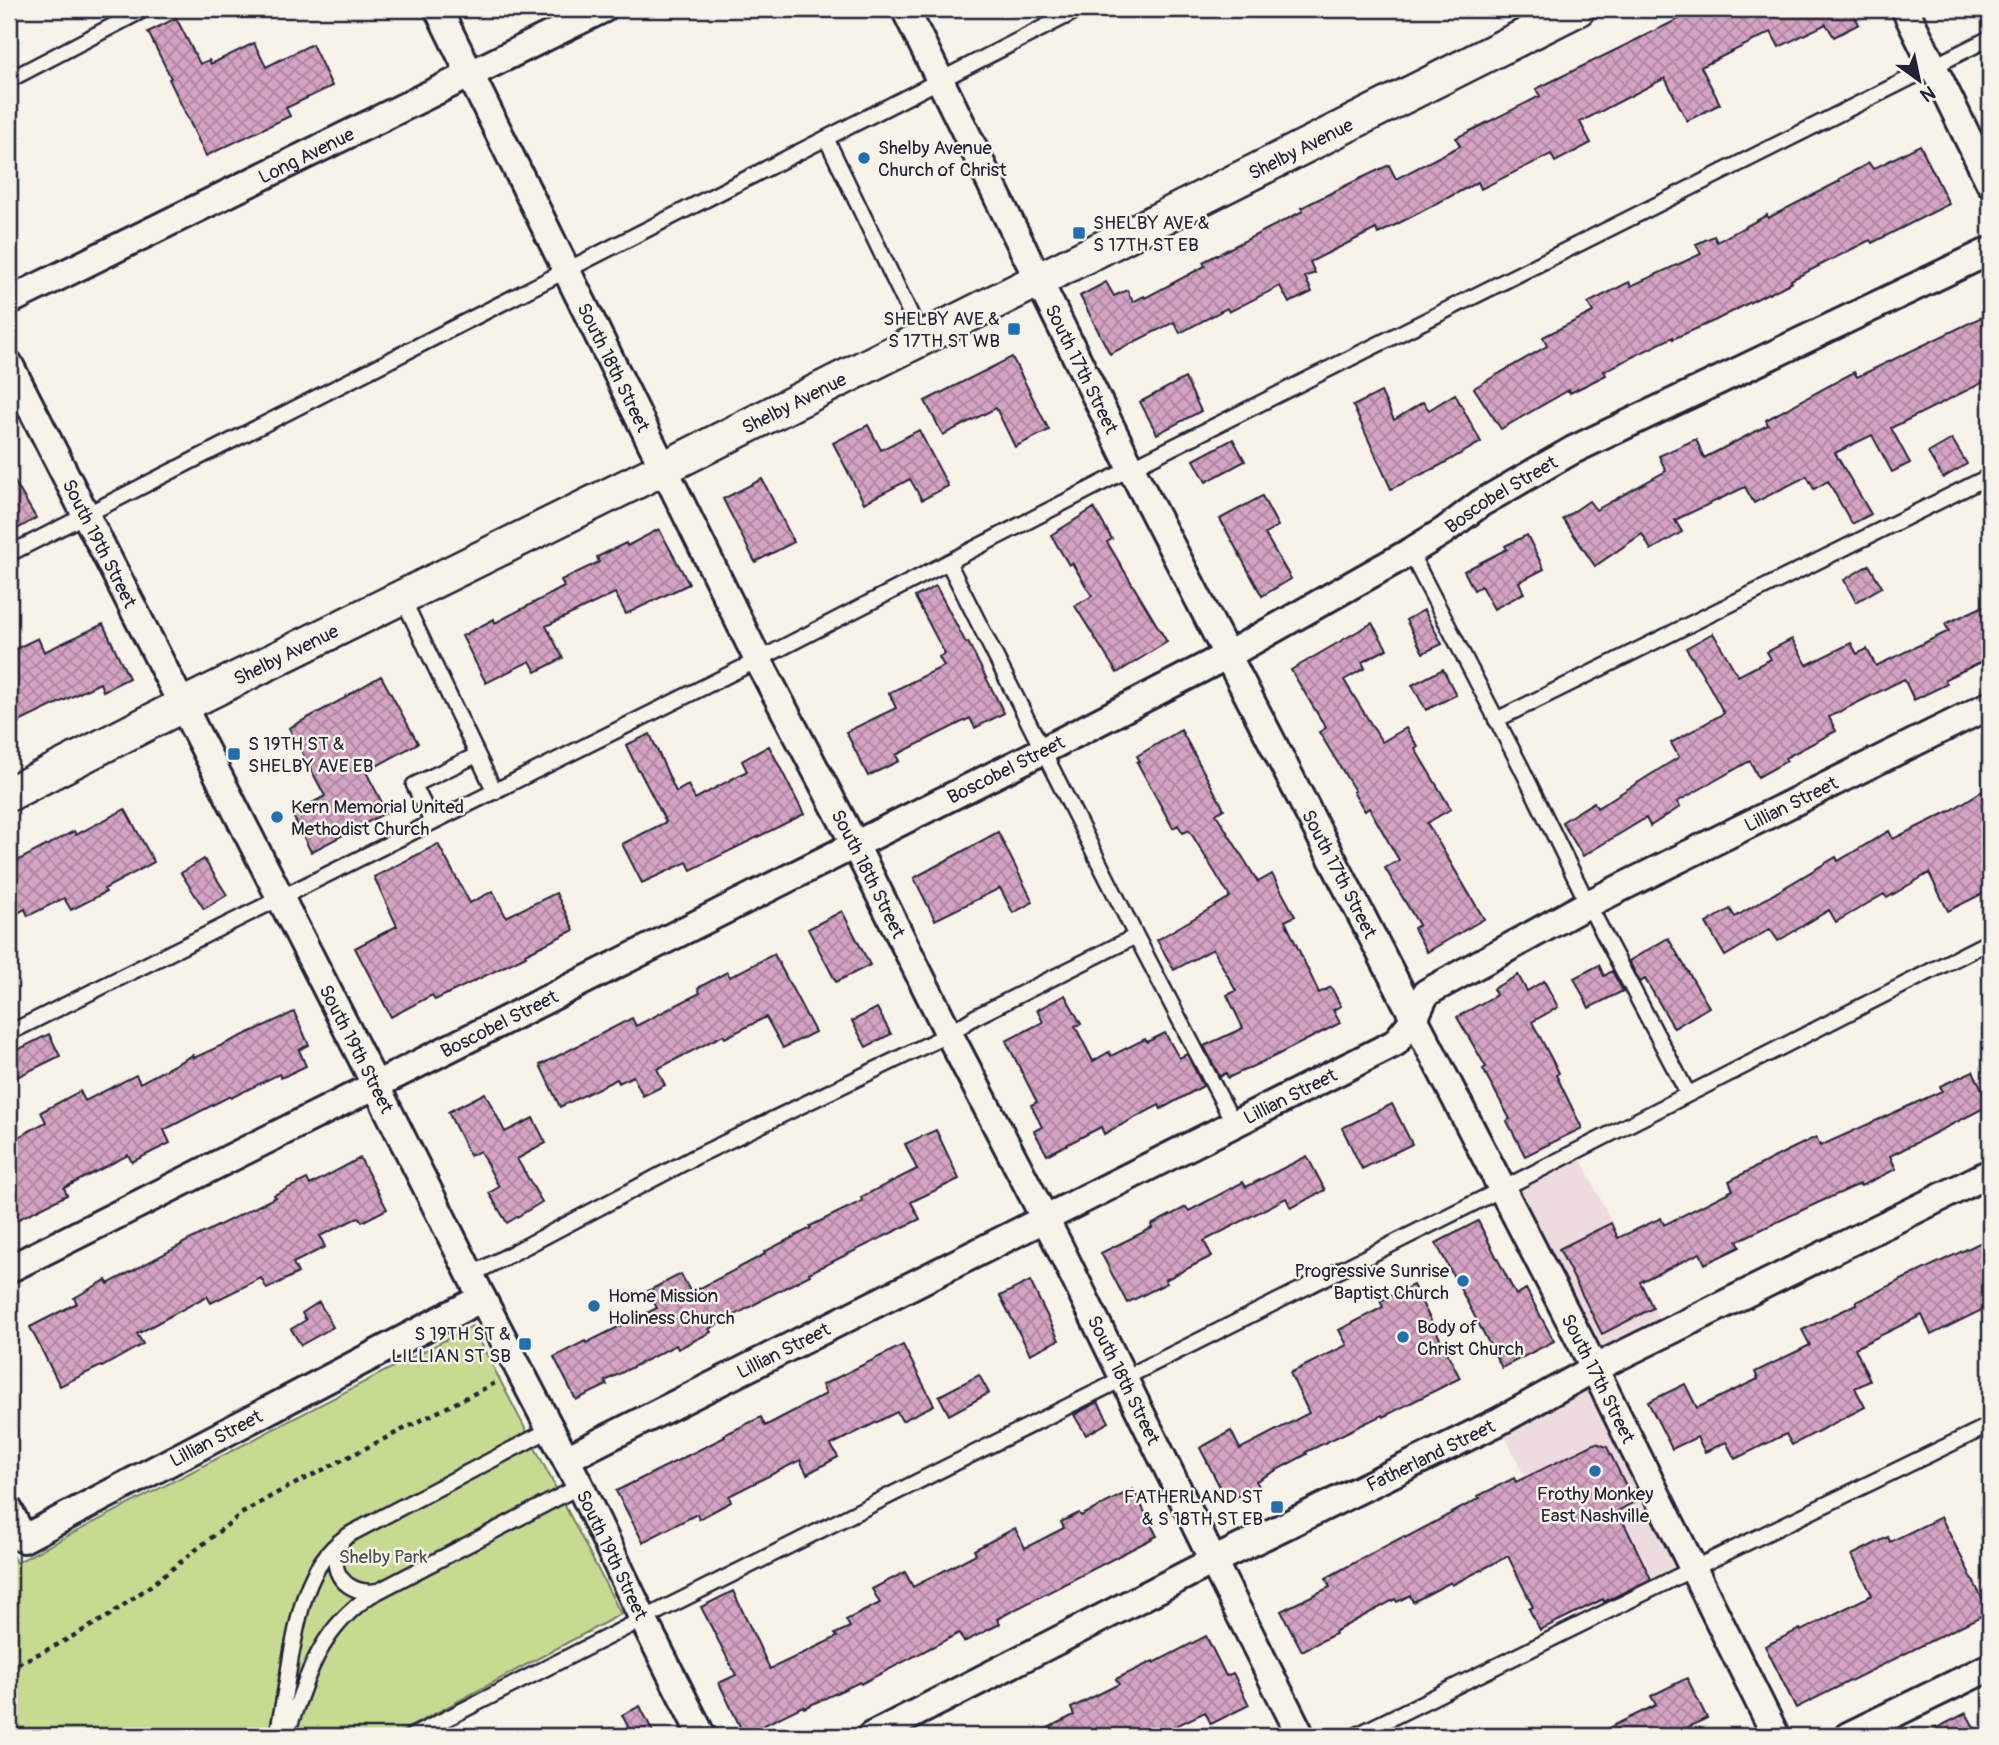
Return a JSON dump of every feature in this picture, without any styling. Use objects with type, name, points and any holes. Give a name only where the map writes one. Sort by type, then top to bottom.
[{"type":"street","name":"South 18th Street","points":[[438,9],[758,660],[1046,1219],[1301,1736]]},
{"type":"street","name":"Long Avenue","points":[[9,301],[603,9]]},
{"type":"street","name":"South 17th Street","points":[[905,9],[1131,468],[1595,1368],[1776,1736]]},
{"type":"street","name":"Shelby Avenue","points":[[9,794],[1578,9]]},
{"type":"street","points":[[1910,10],[1990,183]]},
{"type":"street","name":"Boscobel Street","points":[[9,1269],[1226,656],[1410,552],[1481,503],[1573,450],[1990,251]]},
{"type":"street","name":"South 19th Street","points":[[9,364],[580,1486],[702,1736]]},
{"type":"street","name":"Lillian Street","points":[[566,1459],[1395,1043],[1414,1019],[1426,993],[1588,904],[1990,705]]},
{"type":"street","name":"Fatherland Street","points":[[871,1736],[1213,1562],[1497,1422],[1595,1368],[1990,1173]]},
{"type":"street","name":"Lillian Street","points":[[9,1510],[23,1538],[476,1286]]},
{"type":"street","points":[[1848,1736],[1990,1667]]},
{"type":"lane","points":[[9,80],[145,9]]},
{"type":"lane","points":[[9,554],[1080,9]]},
{"type":"lane","points":[[9,1033],[758,660],[1131,468],[1990,38]]},
{"type":"lane","points":[[826,138],[922,338]]},
{"type":"lane","points":[[1496,720],[1990,476]]},
{"type":"lane","points":[[1410,552],[1588,904],[1688,1094]]},
{"type":"lane","points":[[948,562],[1234,1124]]},
{"type":"lane","points":[[402,597],[495,792]]},
{"type":"lane","points":[[432,822],[414,785],[477,755]]},
{"type":"lane","points":[[476,1286],[695,1157],[949,1034],[975,1017],[1136,936]]},
{"type":"lane","points":[[412,1736],[1503,1189],[1990,941]]},
{"type":"lane","points":[[1355,1736],[1990,1425]]},
{"type":"lane","points":[[277,1736],[299,1612],[318,1567],[328,1554],[352,1534],[551,1429]]},
{"type":"lane","points":[[286,1736],[311,1667],[325,1639],[345,1615],[371,1595],[580,1486]]},
{"type":"lane","points":[[352,1534],[337,1550],[336,1566],[340,1577],[351,1588],[362,1592],[385,1588]]},
{"type":"path","points":[[9,1668],[57,1646],[107,1617],[241,1514],[275,1494],[520,1371]]},
{"type":"shaded area","points":[[1577,1151],[1666,1334],[1595,1368],[1694,1568],[1594,1618],[1498,1422],[1594,1368],[1502,1189]]},
{"type":"green space","name":"Shelby Park","points":[[472,1326],[621,1614],[393,1736],[9,1736],[9,1549],[16,1563]]},
{"type":"building","points":[[1699,9],[1857,9],[1852,11],[1859,24],[1834,37],[1826,24],[1779,47],[1771,32],[1701,67],[1720,104],[1687,121],[1665,78],[1580,122],[1591,143],[1555,162],[1551,154],[1481,189],[1478,182],[1378,234],[1376,229],[1310,262],[1315,273],[1305,277],[1312,292],[1289,303],[1280,286],[1229,312],[1227,308],[1180,333],[1174,322],[1110,354],[1080,296],[1106,282],[1114,296],[1127,290],[1133,302],[1144,296],[1145,298],[1205,266],[1203,262],[1353,182],[1389,165],[1396,179],[1460,146],[1456,138],[1540,96],[1536,89]]},
{"type":"building","points":[[176,18],[200,64],[209,60],[211,64],[254,43],[266,67],[312,44],[332,86],[286,108],[290,116],[206,156],[148,32]]},
{"type":"building","points":[[1920,145],[1949,204],[1872,243],[1870,240],[1716,320],[1673,337],[1604,371],[1606,375],[1570,393],[1569,390],[1501,429],[1474,388],[1547,346],[1543,337],[1593,312],[1588,303],[1629,282],[1631,286],[1701,254],[1696,244],[1714,236],[1717,242],[1840,181],[1839,179],[1869,163],[1873,169]]},
{"type":"building","points":[[1990,313],[1990,379],[1891,428],[1910,463],[1892,472],[1872,435],[1835,453],[1871,514],[1852,524],[1828,481],[1814,489],[1807,476],[1754,503],[1745,487],[1675,520],[1682,532],[1651,550],[1642,534],[1595,566],[1563,519],[1589,501],[1596,510],[1666,471],[1659,456],[1696,439],[1704,458],[1768,425],[1766,420],[1854,372],[1857,377]]},
{"type":"building","points":[[1012,357],[1049,430],[1015,447],[996,408],[943,435],[925,401]]},
{"type":"building","points":[[1185,378],[1201,411],[1157,434],[1140,402]]},
{"type":"building","points":[[1381,392],[1394,420],[1423,402],[1429,410],[1455,394],[1481,442],[1391,489],[1353,406]]},
{"type":"building","points":[[868,425],[881,450],[919,430],[948,486],[922,500],[910,479],[864,503],[833,443]]},
{"type":"building","points":[[1233,439],[1245,461],[1206,482],[1194,460]]},
{"type":"building","points":[[1952,439],[1967,464],[1943,478],[1928,453]]},
{"type":"building","points":[[9,472],[36,518],[9,534]]},
{"type":"building","points":[[762,479],[794,542],[755,562],[723,499]]},
{"type":"building","points":[[1262,496],[1278,526],[1265,534],[1291,579],[1262,596],[1220,519]]},
{"type":"building","points":[[1094,508],[1112,539],[1107,542],[1167,642],[1117,673],[1075,606],[1092,596],[1051,535]]},
{"type":"building","points":[[659,529],[689,584],[626,614],[615,593],[546,626],[563,658],[536,672],[530,661],[486,683],[462,636],[494,619],[495,623],[564,587],[561,580],[599,562],[597,557],[626,543],[627,546]]},
{"type":"building","points":[[1527,535],[1544,569],[1519,582],[1524,593],[1494,609],[1481,586],[1474,590],[1464,571],[1507,549],[1505,546]]},
{"type":"building","points":[[1869,565],[1882,587],[1856,602],[1844,580]]},
{"type":"building","points":[[936,586],[1004,713],[975,728],[970,718],[896,755],[899,761],[868,776],[846,732],[896,708],[889,693],[944,666],[939,657],[945,654],[915,597]]},
{"type":"building","points":[[1990,603],[1990,658],[1945,679],[1947,684],[1914,700],[1904,679],[1829,717],[1836,731],[1785,758],[1787,761],[1758,777],[1750,761],[1677,802],[1680,807],[1650,826],[1646,818],[1583,856],[1562,822],[1594,802],[1597,808],[1679,757],[1671,743],[1724,713],[1686,648],[1713,633],[1738,676],[1771,659],[1767,652],[1792,639],[1807,665],[1851,643],[1857,654],[1867,649],[1876,666],[1949,631],[1945,624]]},
{"type":"building","points":[[1424,610],[1442,644],[1423,653],[1406,620]]},
{"type":"building","points":[[1372,623],[1387,649],[1362,662],[1365,668],[1344,680],[1382,742],[1406,728],[1418,747],[1415,749],[1451,809],[1427,823],[1484,919],[1427,952],[1414,928],[1419,925],[1385,868],[1399,860],[1369,808],[1365,811],[1353,792],[1355,791],[1319,732],[1326,728],[1291,670]]},
{"type":"building","points":[[103,624],[129,678],[103,691],[100,683],[9,727],[9,652],[38,638],[44,652]]},
{"type":"building","points":[[1443,669],[1456,695],[1426,710],[1412,685]]},
{"type":"building","points":[[381,676],[418,743],[366,772],[387,812],[311,852],[292,814],[325,796],[289,728]]},
{"type":"building","points":[[1181,730],[1224,809],[1216,814],[1258,882],[1272,874],[1295,916],[1285,921],[1319,993],[1331,987],[1341,1006],[1333,1010],[1340,1023],[1228,1078],[1226,1073],[1220,1077],[1204,1046],[1243,1028],[1227,995],[1236,991],[1213,949],[1174,970],[1157,940],[1230,897],[1189,830],[1183,833],[1178,825],[1173,828],[1137,762],[1140,761],[1137,756]]},
{"type":"building","points":[[650,734],[676,792],[688,785],[695,799],[747,771],[742,761],[769,746],[804,814],[691,870],[687,862],[642,883],[622,844],[666,822],[626,745]]},
{"type":"building","points":[[1990,786],[1990,890],[1948,911],[1929,873],[1887,898],[1884,894],[1836,922],[1829,910],[1778,941],[1770,929],[1725,956],[1706,923],[1730,909],[1735,917],[1836,857],[1838,861],[1889,831],[1893,839],[1950,811]]},
{"type":"building","points":[[125,809],[154,862],[71,910],[64,898],[28,916],[25,909],[9,918],[9,865],[74,831],[76,835]]},
{"type":"building","points":[[998,832],[1033,902],[1013,913],[1000,888],[935,920],[914,878]]},
{"type":"building","points":[[438,844],[470,903],[493,891],[506,917],[556,893],[574,930],[435,1000],[432,995],[391,1017],[355,948],[397,926],[374,877]]},
{"type":"building","points":[[204,859],[227,895],[204,909],[181,873]]},
{"type":"building","points":[[842,911],[870,965],[836,982],[808,929]]},
{"type":"building","points":[[1668,938],[1709,1007],[1674,1028],[1645,979],[1640,982],[1629,961]]},
{"type":"building","points":[[774,954],[815,1032],[783,1048],[766,1017],[725,1038],[723,1035],[657,1069],[665,1085],[643,1096],[633,1076],[619,1083],[617,1079],[560,1107],[540,1065],[632,1018],[636,1026],[700,993],[698,988],[727,972],[730,977]]},
{"type":"building","points":[[1599,965],[1604,976],[1612,971],[1623,991],[1589,1008],[1574,978]]},
{"type":"building","points":[[1518,975],[1527,991],[1544,981],[1558,1007],[1532,1022],[1559,1073],[1556,1075],[1582,1128],[1525,1156],[1507,1121],[1510,1119],[1483,1069],[1486,1067],[1457,1017],[1496,995],[1493,989]]},
{"type":"building","points":[[1065,995],[1081,1024],[1075,1026],[1093,1061],[1109,1052],[1111,1056],[1145,1039],[1147,1042],[1165,1033],[1179,1058],[1187,1054],[1203,1086],[1161,1109],[1159,1105],[1104,1134],[1101,1127],[1047,1155],[1034,1131],[1042,1127],[1031,1105],[1037,1102],[1006,1041],[1043,1022],[1037,1010]]},
{"type":"building","points":[[877,1008],[891,1034],[866,1047],[852,1021]]},
{"type":"building","points":[[294,1012],[309,1045],[299,1050],[306,1066],[281,1078],[279,1074],[231,1098],[230,1096],[164,1130],[170,1143],[132,1162],[128,1155],[64,1188],[67,1195],[9,1224],[9,1142],[46,1122],[41,1112],[80,1091],[85,1101],[136,1075],[140,1083],[193,1055],[194,1058]]},
{"type":"building","points":[[49,1034],[60,1056],[9,1081],[9,1054]]},
{"type":"building","points":[[1973,1071],[1990,1105],[1890,1156],[1896,1169],[1737,1241],[1740,1247],[1705,1264],[1700,1253],[1640,1282],[1653,1308],[1602,1334],[1559,1249],[1611,1223],[1618,1238],[1661,1218],[1664,1225],[1733,1190],[1729,1181],[1787,1151],[1816,1137],[1820,1146],[1942,1091],[1940,1086]]},
{"type":"building","points":[[485,1093],[505,1132],[533,1118],[546,1143],[517,1159],[542,1202],[507,1223],[489,1193],[499,1187],[480,1151],[470,1156],[448,1112]]},
{"type":"building","points":[[1392,1104],[1412,1144],[1362,1169],[1342,1128]]},
{"type":"building","points":[[936,1130],[959,1179],[911,1202],[920,1219],[809,1273],[810,1275],[709,1329],[711,1332],[678,1349],[676,1345],[605,1381],[607,1385],[576,1400],[554,1357],[657,1308],[648,1291],[681,1274],[691,1293],[765,1254],[764,1252],[811,1228],[810,1226],[862,1201],[861,1197],[917,1169],[905,1144]]},
{"type":"building","points":[[1307,1156],[1325,1190],[1291,1208],[1286,1198],[1204,1241],[1212,1256],[1127,1303],[1101,1253],[1152,1228],[1151,1225],[1186,1207],[1189,1211],[1243,1182],[1246,1187]]},
{"type":"building","points":[[360,1158],[387,1209],[362,1222],[359,1217],[320,1236],[325,1247],[293,1263],[298,1273],[267,1289],[261,1278],[211,1303],[207,1296],[137,1334],[143,1344],[60,1386],[30,1327],[77,1303],[74,1298],[106,1280],[108,1284],[276,1197],[274,1195],[307,1179],[310,1185]]},
{"type":"building","points":[[1478,1221],[1516,1295],[1526,1289],[1554,1341],[1502,1368],[1436,1243]]},
{"type":"building","points":[[1990,1238],[1990,1306],[1931,1335],[1922,1315],[1855,1348],[1870,1381],[1855,1388],[1865,1407],[1792,1445],[1786,1434],[1735,1459],[1726,1442],[1705,1452],[1697,1437],[1672,1449],[1648,1402],[1685,1384],[1697,1408],[1758,1379],[1755,1372],[1810,1345],[1802,1330]]},
{"type":"building","points":[[1030,1281],[1059,1340],[1030,1354],[1000,1296]]},
{"type":"building","points":[[1413,1285],[1460,1378],[1306,1452],[1307,1454],[1256,1481],[1259,1486],[1227,1501],[1200,1448],[1231,1431],[1240,1449],[1309,1413],[1290,1373],[1347,1345],[1339,1330],[1383,1307],[1380,1301]]},
{"type":"building","points":[[319,1302],[333,1327],[301,1345],[291,1329],[306,1320],[302,1313]]},
{"type":"building","points":[[903,1345],[934,1405],[902,1421],[897,1412],[831,1445],[838,1457],[807,1474],[800,1460],[729,1496],[731,1502],[699,1519],[697,1514],[643,1542],[616,1491],[761,1417],[765,1426],[826,1394],[822,1385]]},
{"type":"building","points":[[979,1375],[989,1393],[949,1415],[939,1396]]},
{"type":"building","points":[[1098,1402],[1109,1422],[1086,1435],[1074,1415]]},
{"type":"building","points":[[1596,1443],[1607,1447],[1634,1502],[1618,1511],[1651,1579],[1540,1630],[1529,1609],[1533,1607],[1508,1556],[1413,1602],[1410,1595],[1397,1602],[1395,1599],[1302,1651],[1281,1611],[1330,1587],[1326,1578],[1514,1478],[1516,1482]]},
{"type":"building","points":[[1133,1489],[1157,1536],[997,1619],[1000,1624],[964,1642],[959,1633],[861,1684],[860,1682],[804,1708],[803,1706],[744,1735],[719,1683],[736,1675],[701,1607],[733,1591],[770,1669],[837,1637],[835,1634],[850,1627],[846,1620],[880,1603],[872,1589],[905,1572],[913,1587],[976,1554],[974,1550],[1015,1528],[1025,1548],[1064,1528],[1061,1522],[1079,1513],[1081,1516]]},
{"type":"building","points":[[1941,1517],[1989,1612],[1796,1708],[1765,1646],[1872,1595],[1852,1555],[1888,1537],[1890,1542]]},
{"type":"building","points":[[1206,1636],[1226,1676],[1233,1673],[1249,1705],[1211,1724],[1205,1712],[1155,1736],[1032,1736],[1074,1715],[1071,1708],[1119,1684],[1116,1679]]},
{"type":"building","points":[[1687,1678],[1707,1718],[1670,1736],[1592,1736],[1656,1705],[1651,1696]]},
{"type":"building","points":[[640,1706],[655,1736],[633,1736],[622,1715]]},
{"type":"building","points":[[1966,1713],[1979,1736],[1921,1736]]},
{"type":"place","name":"Shelby Avenue Church of Christ","points":[[864,158]]},
{"type":"place","name":"SHELBY AVE & S 17TH ST EB","points":[[1079,233]]},
{"type":"place","name":"SHELBY AVE & S 17TH ST WB","points":[[1014,329]]},
{"type":"place","name":"S 19TH ST & SHELBY AVE EB","points":[[234,754]]},
{"type":"place","name":"Kern Memorial United Methodist Church","points":[[277,817]]},
{"type":"place","name":"Progressive Sunrise Baptist Church","points":[[1463,1281]]},
{"type":"place","name":"Home Mission Holiness Church","points":[[594,1306]]},
{"type":"place","name":"Body of Christ Church","points":[[1403,1337]]},
{"type":"place","name":"S 19TH ST & LILLIAN ST SB","points":[[525,1344]]},
{"type":"place","name":"Frothy Monkey East Nashville","points":[[1595,1471]]},
{"type":"place","name":"FATHERLAND ST & S 18TH ST EB","points":[[1277,1507]]}]
